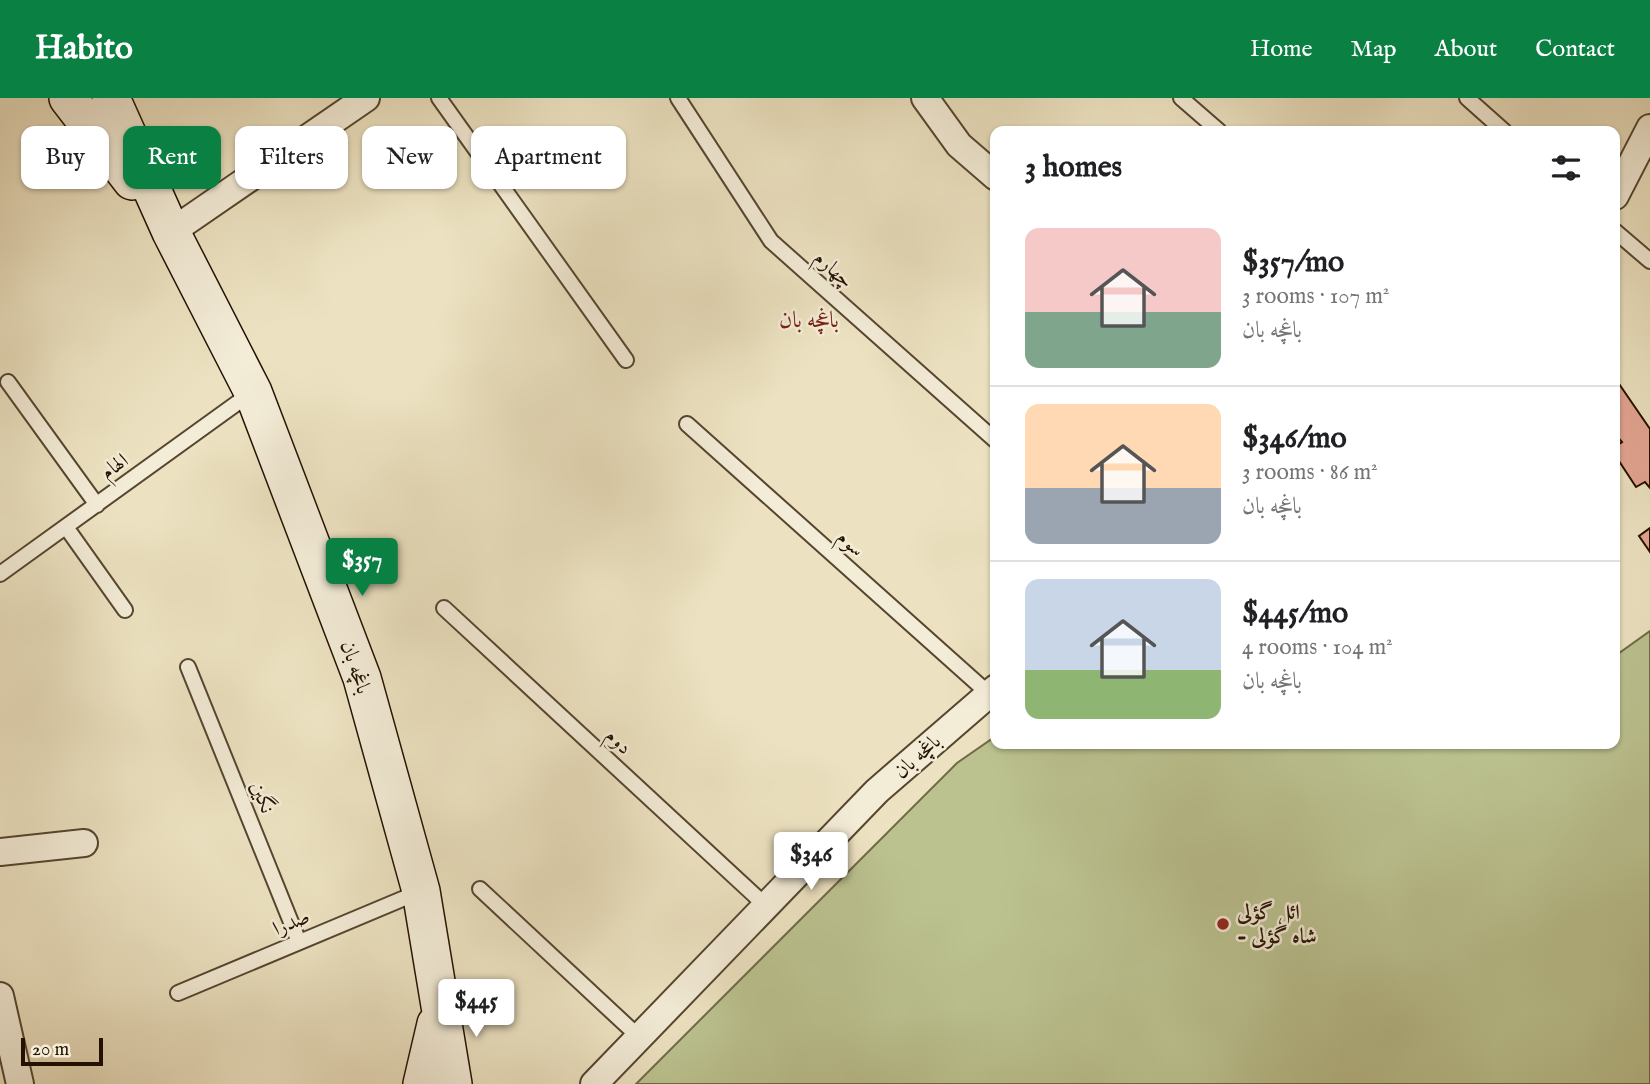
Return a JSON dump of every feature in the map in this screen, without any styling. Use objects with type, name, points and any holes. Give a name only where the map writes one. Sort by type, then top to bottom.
[{"type":"main road","points":[[68,98],[172,232]]},
{"type":"main road","points":[[111,98],[172,232]]},
{"type":"main road","name":"باغچه بان","points":[[172,232],[253,392],[362,678],[421,891],[453,1084]]},
{"type":"main road","points":[[422,1084],[441,1003]]},
{"type":"street","points":[[172,232],[366,98]]},
{"type":"street","points":[[925,98],[959,145],[990,172]]},
{"type":"street","points":[[1620,186],[1650,128]]},
{"type":"street","name":"باغچه بان","points":[[601,1079],[765,905],[877,792],[990,692]]},
{"type":"street","points":[[0,852],[84,843]]},
{"type":"street","points":[[0,996],[20,1084]]},
{"type":"lane","points":[[439,98],[626,360]]},
{"type":"lane","name":"چهارم","points":[[678,98],[771,241],[990,436]]},
{"type":"lane","points":[[1181,98],[1213,126]]},
{"type":"lane","points":[[1467,98],[1498,126]]},
{"type":"lane","points":[[1620,235],[1650,261]]},
{"type":"lane","points":[[8,382],[97,505]]},
{"type":"lane","name":"الهام","points":[[0,575],[253,392]]},
{"type":"lane","name":"سوم","points":[[687,424],[990,688]]},
{"type":"lane","points":[[66,527],[125,610]]},
{"type":"lane","name":"دوم","points":[[444,608],[765,905]]},
{"type":"lane","name":"نگین","points":[[188,667],[299,942]]},
{"type":"lane","points":[[480,889],[640,1038]]},
{"type":"lane","name":"صدرا","points":[[178,993],[421,891]]},
{"type":"green space","name":"ائل گؤلی - شاه گؤلی","points":[[1650,631],[1650,1084],[636,1084],[957,763],[990,740],[990,749],[1620,749],[1620,652]]},
{"type":"building","points":[[1620,385],[1650,429],[1650,488],[1645,482],[1636,487],[1620,463]]},
{"type":"building","points":[[1650,528],[1650,552],[1639,536]]},
{"type":"place","name":"ائل گؤلی - شاه گؤلی","points":[[1223,924]]},
{"type":"district","name":"باغچه بان","points":[[809,319]]}]
